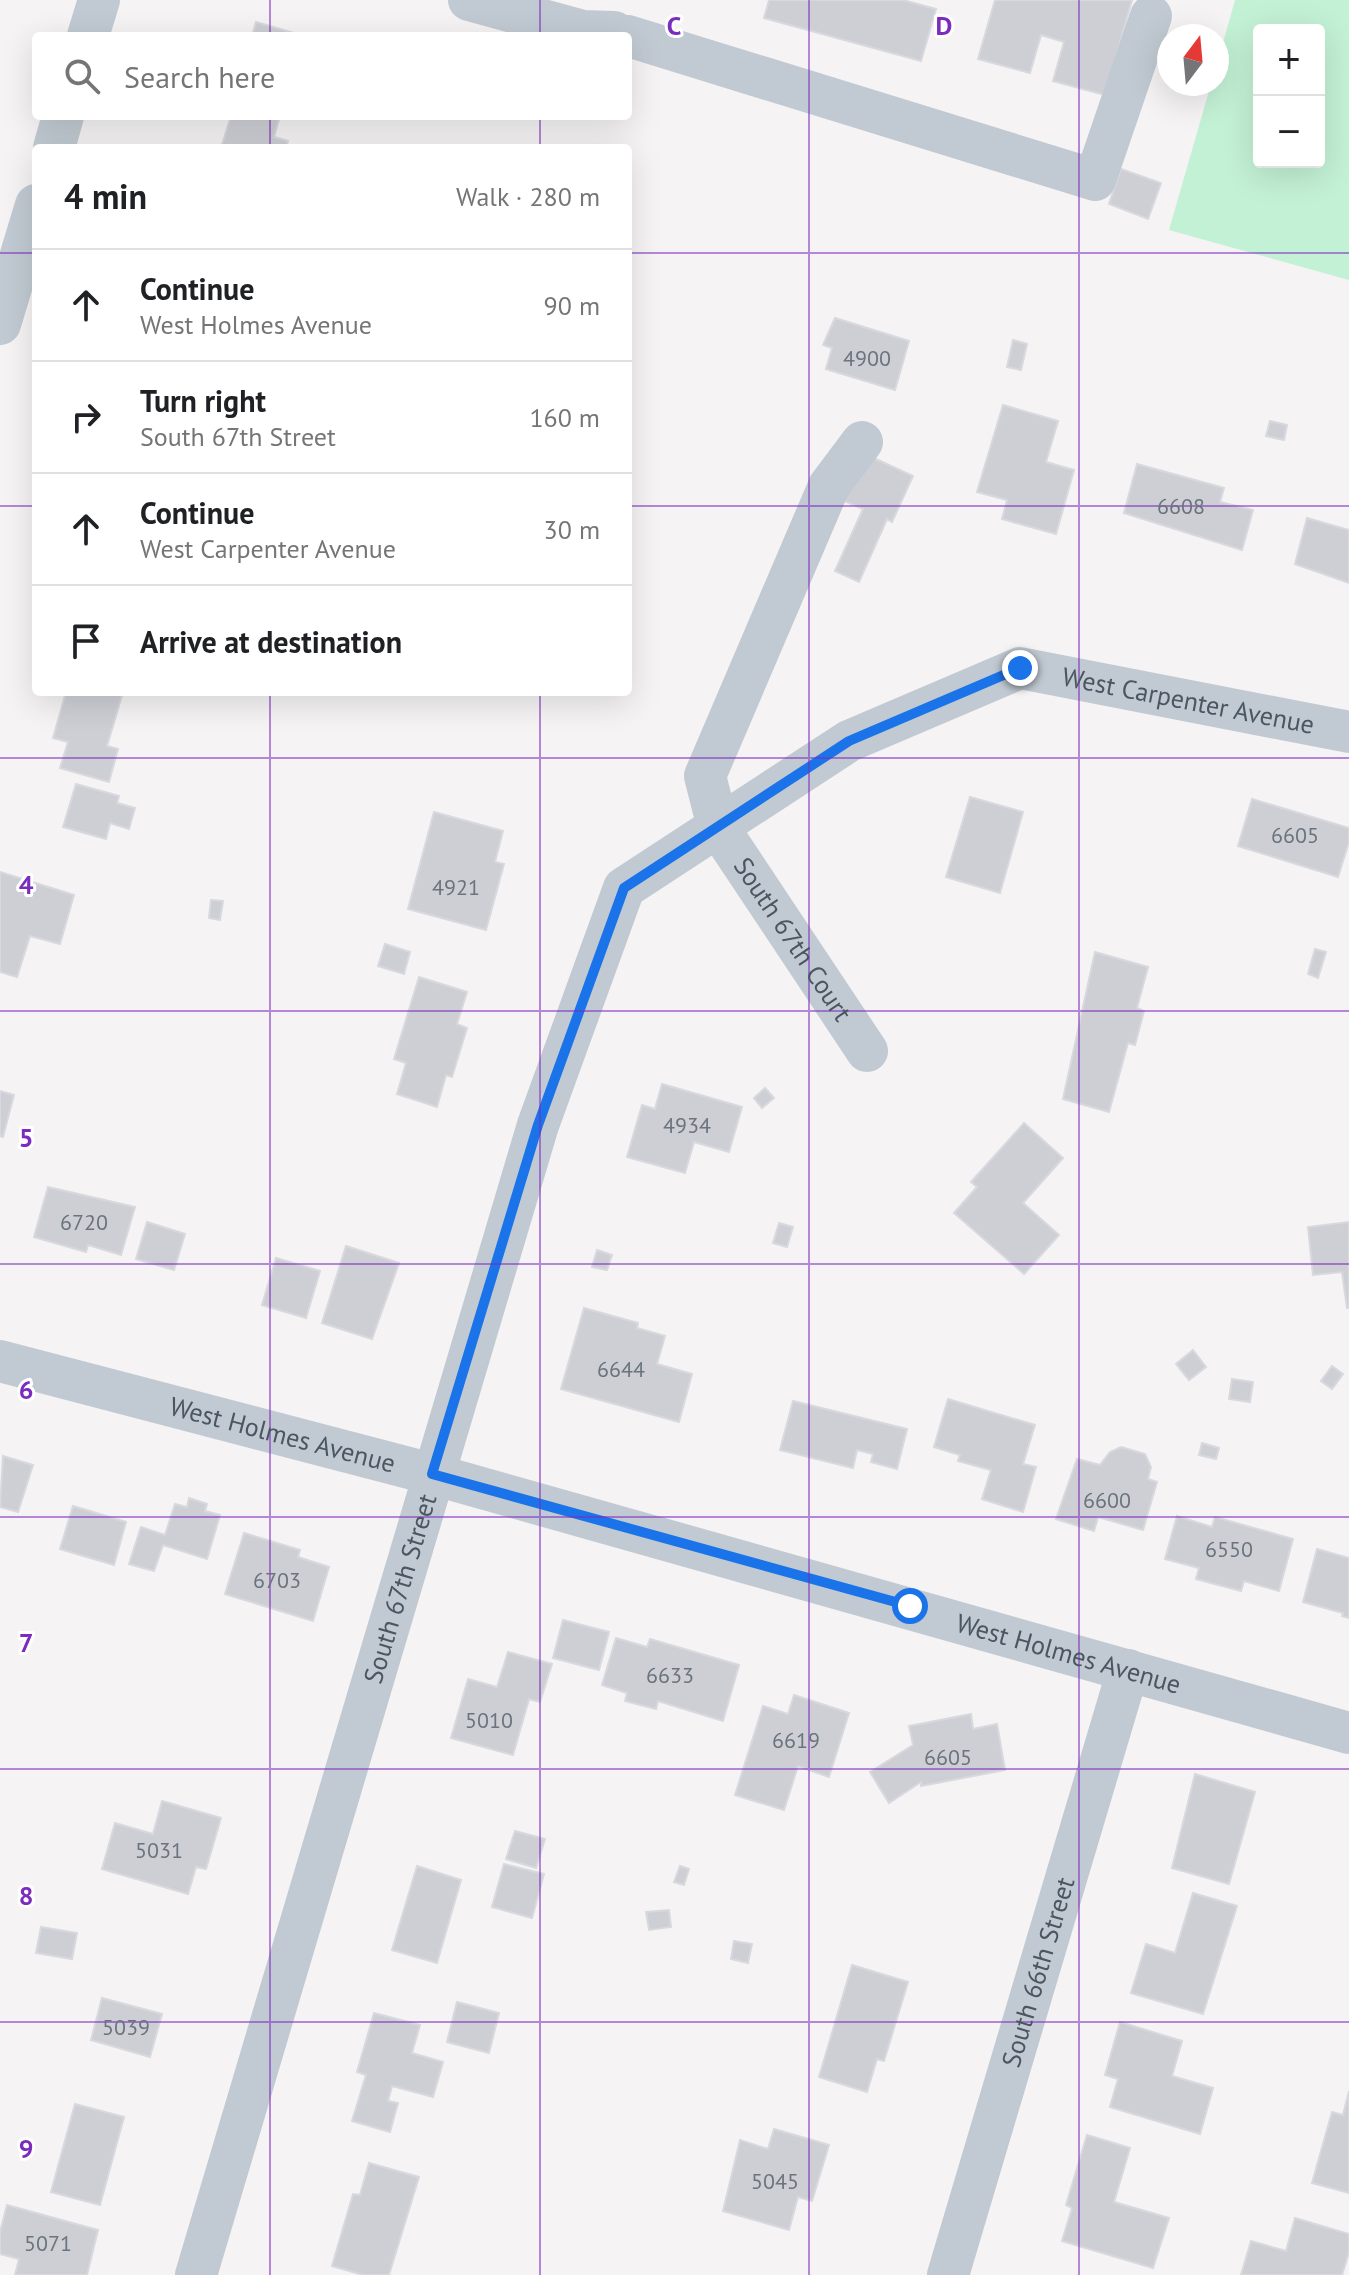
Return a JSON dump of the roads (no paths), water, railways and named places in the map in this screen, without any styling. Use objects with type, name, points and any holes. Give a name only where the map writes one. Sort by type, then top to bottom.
[{"type":"street","points":[[89,32],[99,0]]},
{"type":"street","points":[[469,0],[583,31],[623,26],[1095,180],[1151,16]]},
{"type":"street","points":[[55,144],[62,120]]},
{"type":"street","points":[[0,324],[32,218]]},
{"type":"street","name":"South 67th Court","points":[[862,442],[829,486],[705,776],[718,827],[867,1051]]},
{"type":"street","name":"West Carpenter Avenue","points":[[849,741],[1020,668],[1349,732]]},
{"type":"street","name":"South 67th Street","points":[[196,2275],[538,1125],[624,888],[849,741]]},
{"type":"street","name":"West Holmes Avenue","points":[[0,1361],[432,1474],[1349,1733]]},
{"type":"street","name":"South 66th Street","points":[[948,2275],[1128,1670]]}]
